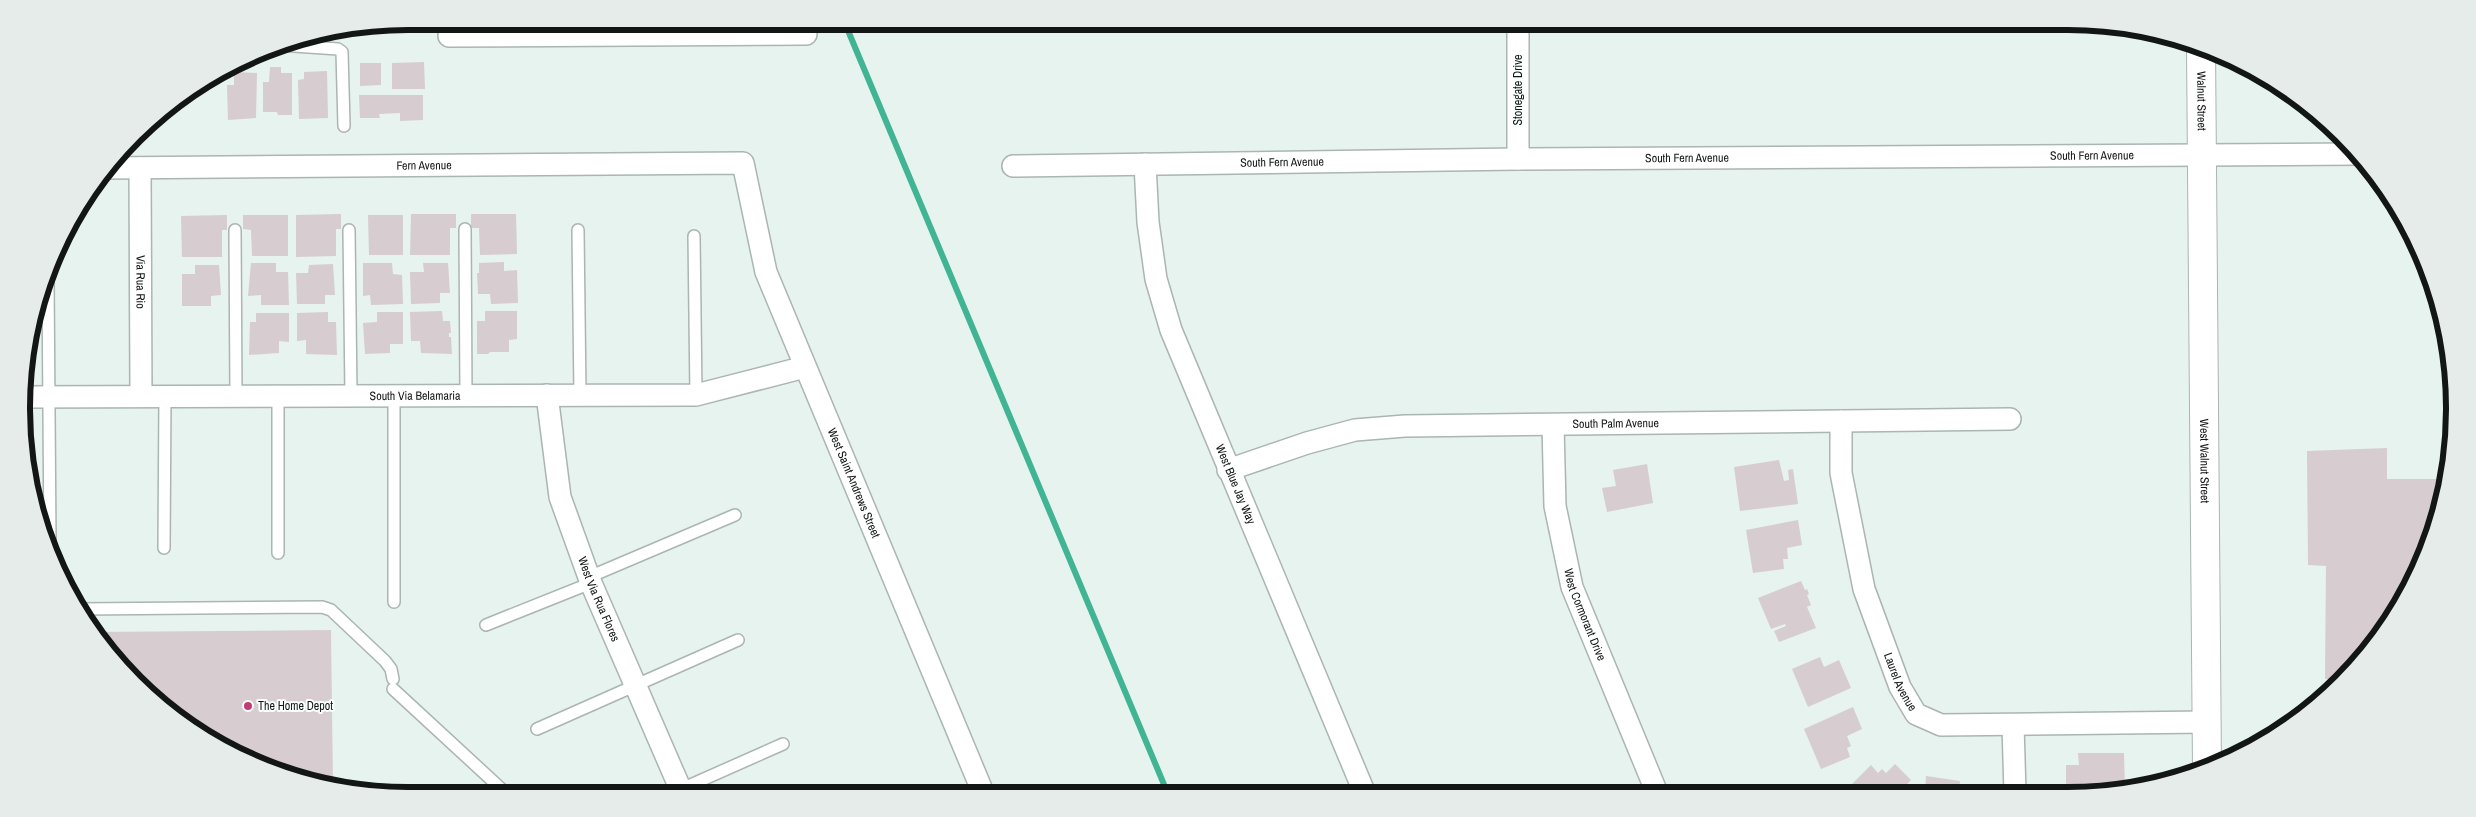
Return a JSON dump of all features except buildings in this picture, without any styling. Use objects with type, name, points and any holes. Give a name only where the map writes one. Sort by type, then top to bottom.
[{"type":"street","points":[[449,36],[605,30]]},
{"type":"street","points":[[707,30],[806,34]]},
{"type":"street","name":"Stonegate Drive","points":[[1518,30],[1518,159]]},
{"type":"street","name":"Walnut Street","points":[[2201,55],[2202,154]]},
{"type":"street","name":"South Fern Avenue","points":[[1013,166],[2345,151]]},
{"type":"street","name":"West Walnut Street","points":[[2202,154],[2207,760]]},
{"type":"street","name":"Fern Avenue","points":[[116,168],[743,163]]},
{"type":"street","name":"West Saint Andrews Street","points":[[743,163],[766,272],[981,787]]},
{"type":"street","name":"West Blue Jay Way","points":[[1145,164],[1148,222],[1156,279],[1171,330],[1362,787]]},
{"type":"street","name":"Via Rua Rio","points":[[140,168],[141,396]]},
{"type":"street","name":"South Via Belamaria","points":[[30,397],[696,395],[806,367]]},
{"type":"street","name":"West Via Rua Flores","points":[[547,395],[560,497],[590,580],[636,686],[675,787]]},
{"type":"street","name":"South Palm Avenue","points":[[1228,470],[1307,443],[1355,430],[1405,426],[2010,419]]},
{"type":"street","name":"Laurel Avenue","points":[[1841,421],[1841,473],[1864,589],[1900,687],[1916,714],[1941,725],[2207,722]]},
{"type":"street","name":"West Cormorant Drive","points":[[1553,425],[1555,506],[1572,587],[1655,787]]},
{"type":"street","points":[[2013,725],[2014,787]]},
{"type":"lane","points":[[299,46],[338,49],[342,52],[344,126]]},
{"type":"lane","points":[[464,229],[466,395]]},
{"type":"lane","points":[[235,230],[236,396]]},
{"type":"lane","points":[[349,230],[351,395]]},
{"type":"lane","points":[[578,230],[580,395]]},
{"type":"lane","points":[[694,236],[696,395]]},
{"type":"lane","points":[[48,293],[50,530]]},
{"type":"lane","points":[[278,395],[278,553]]},
{"type":"lane","points":[[394,395],[394,602]]},
{"type":"lane","points":[[164,396],[164,548]]},
{"type":"lane","points":[[486,625],[735,515]]},
{"type":"lane","points":[[88,609],[322,606],[331,610],[385,661],[391,670],[393,684],[500,787]]},
{"type":"lane","points":[[537,729],[738,640]]},
{"type":"lane","points":[[690,787],[783,744]]},
{"type":"waterway","points":[[848,30],[1165,787]]},
{"type":"place","name":"The Home Depot","points":[[248,706]]}]
